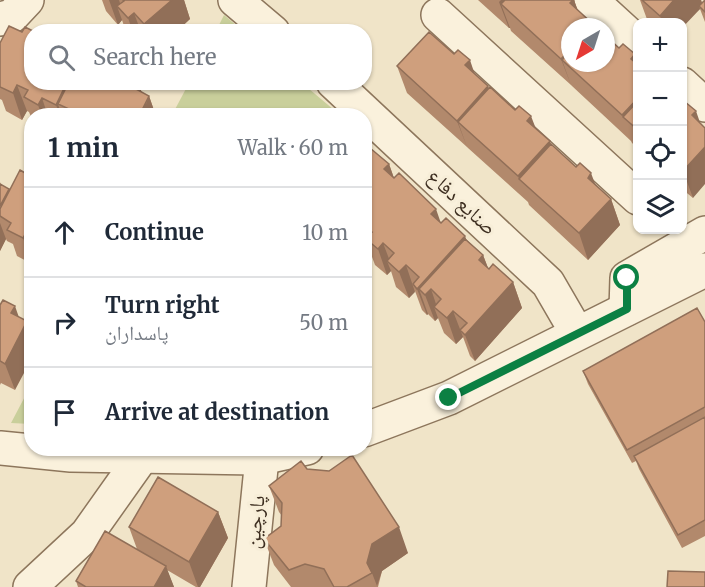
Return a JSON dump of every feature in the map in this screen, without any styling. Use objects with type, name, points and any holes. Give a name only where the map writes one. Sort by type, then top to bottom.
[{"type":"street","points":[[0,19],[12,16],[27,0]]},
{"type":"street","points":[[235,0],[264,24]]},
{"type":"street","points":[[591,0],[633,38]]},
{"type":"street","points":[[438,15],[633,193]]},
{"type":"street","points":[[687,89],[705,105]]},
{"type":"street","name":"صنایع دفاع","points":[[342,90],[361,108]]},
{"type":"street","name":"صنایع دفاع","points":[[372,118],[548,283],[577,333]]},
{"type":"street","points":[[627,309],[627,278],[688,235]]},
{"type":"street","points":[[372,427],[449,398],[705,270]]},
{"type":"street","points":[[0,448],[24,450]]},
{"type":"street","points":[[30,587],[87,534],[142,456]]},
{"type":"street","points":[[183,456],[262,458],[271,456]]},
{"type":"street","name":"پارچین","points":[[249,587],[262,458]]},
{"type":"green space","points":[[224,15],[235,24],[220,24]]},
{"type":"green space","points":[[185,90],[310,90],[332,108],[176,108]]},
{"type":"green space","points":[[24,398],[24,424],[11,423]]},
{"type":"building","points":[[123,0],[172,0],[144,24],[134,13],[128,18],[117,6]]},
{"type":"building","points":[[505,0],[573,0],[570,3],[586,18],[561,18],[561,59],[501,4]]},
{"type":"building","points":[[642,0],[674,0],[660,16]]},
{"type":"building","points":[[705,0],[705,12],[699,6]]},
{"type":"building","points":[[9,26],[22,32],[24,29],[24,88],[17,85],[13,93],[0,87],[0,43]]},
{"type":"building","points":[[429,32],[454,54],[458,50],[470,60],[465,65],[488,86],[457,121],[397,66]]},
{"type":"building","points":[[615,44],[619,48],[623,44],[633,52],[631,59],[633,61],[633,103],[622,115],[575,72],[615,72]]},
{"type":"building","points":[[490,87],[515,110],[519,106],[531,116],[527,121],[550,141],[518,176],[458,122]]},
{"type":"building","points":[[28,90],[63,90],[56,105],[42,98],[38,105],[24,97]]},
{"type":"building","points":[[65,90],[138,90],[149,96],[143,108],[67,108],[58,104]]},
{"type":"building","points":[[687,104],[696,111],[692,115],[705,128],[705,147],[687,167]]},
{"type":"building","points":[[633,106],[633,126],[623,117]]},
{"type":"building","points":[[551,144],[576,167],[580,163],[591,173],[588,178],[611,199],[579,233],[519,179]]},
{"type":"building","points":[[372,150],[389,164],[384,169],[394,178],[399,173],[436,209],[431,214],[441,223],[446,218],[465,236],[417,289],[413,284],[419,277],[406,265],[399,272],[387,261],[394,253],[383,243],[378,249],[372,244]]},
{"type":"building","points":[[20,170],[24,172],[23,238],[7,230],[11,223],[0,216],[0,209]]},
{"type":"building","points":[[0,184],[9,189],[0,206]]},
{"type":"building","points":[[465,239],[483,255],[479,260],[489,269],[493,264],[513,282],[465,335],[460,330],[467,323],[453,311],[447,318],[434,307],[441,299],[431,289],[425,295],[419,289]]},
{"type":"building","points":[[3,300],[15,306],[11,313],[24,320],[24,327],[5,364],[0,361],[0,305]]},
{"type":"building","points":[[697,308],[705,322],[705,407],[627,450],[583,371]]},
{"type":"building","points":[[705,417],[705,520],[678,535],[634,456]]},
{"type":"building","points":[[353,456],[399,527],[372,544],[367,563],[372,573],[347,587],[334,587],[324,569],[305,564],[289,570],[264,539],[281,526],[282,503],[269,486],[301,461],[307,469],[329,471]]},
{"type":"building","points":[[158,477],[218,512],[189,562],[129,527]]},
{"type":"building","points":[[105,531],[166,566],[154,587],[86,587],[76,581]]},
{"type":"building","points":[[668,571],[705,572],[705,587],[667,587]]},
{"type":"route","points":[[449,398],[627,309],[627,278]]}]
